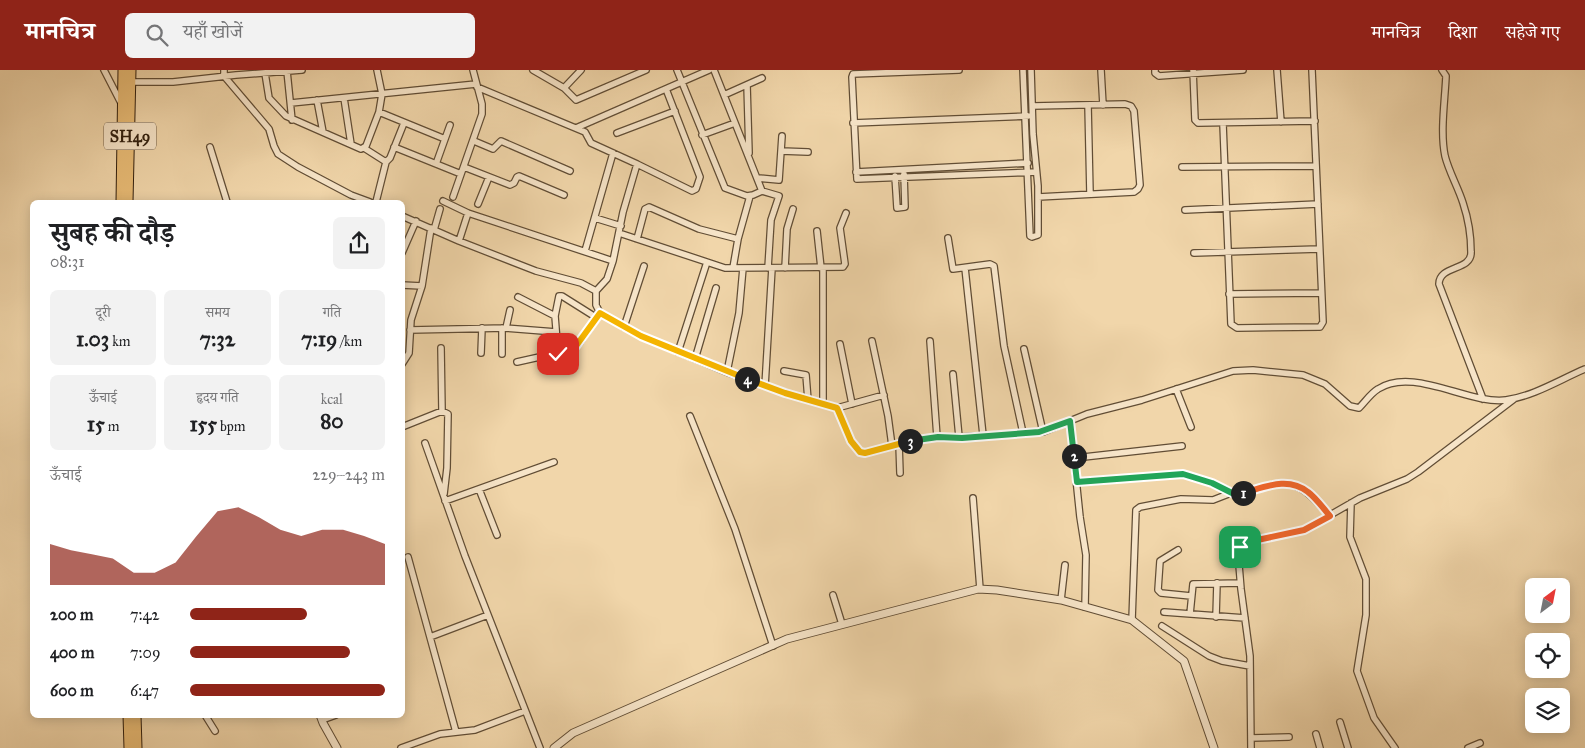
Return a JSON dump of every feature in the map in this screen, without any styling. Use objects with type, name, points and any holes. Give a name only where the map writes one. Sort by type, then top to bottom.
[{"type":"main road","name":"SH49","points":[[123,70],[122,105],[128,200]]},
{"type":"main road","name":"SH49","points":[[128,200],[131,70]]},
{"type":"main road","points":[[128,718],[129,748]]},
{"type":"main road","points":[[136,718],[137,748]]},
{"type":"street","points":[[104,70],[122,105]]},
{"type":"street","points":[[131,82],[173,82],[224,73],[265,73],[302,70]]},
{"type":"street","points":[[364,148],[379,112],[382,94],[378,70]]},
{"type":"street","points":[[453,197],[474,142],[482,114],[482,104],[474,70]]},
{"type":"street","points":[[533,70],[564,88],[576,100],[646,70]]},
{"type":"street","points":[[564,88],[581,70]]},
{"type":"street","points":[[677,70],[725,188],[750,196],[762,191],[779,196],[771,220],[765,386]]},
{"type":"street","points":[[576,128],[709,70]]},
{"type":"street","points":[[714,70],[762,191]]},
{"type":"street","points":[[959,70],[853,74],[853,123],[857,180],[1036,172]]},
{"type":"street","points":[[1023,70],[1030,236],[1032,237],[1038,236],[1038,197],[1031,70]]},
{"type":"street","points":[[1101,70],[1103,105]]},
{"type":"street","points":[[1155,70],[1156,75],[1160,76],[1193,72],[1243,70]]},
{"type":"street","points":[[1277,70],[1281,122]]},
{"type":"street","points":[[1223,124],[1230,321],[1234,327],[1317,328],[1323,322],[1312,70]]},
{"type":"street","points":[[1442,70],[1446,76],[1445,154],[1464,204],[1472,254],[1468,262],[1443,274],[1439,284],[1483,399]]},
{"type":"street","points":[[287,71],[292,120]]},
{"type":"street","points":[[1193,72],[1196,122],[1223,124],[1314,121]]},
{"type":"street","points":[[224,73],[269,128],[278,154],[351,195],[365,200]]},
{"type":"street","points":[[265,73],[269,98],[286,116],[364,148],[386,162]]},
{"type":"street","points":[[724,95],[762,78]]},
{"type":"street","points":[[291,103],[477,85],[587,133],[592,143],[692,191],[696,189],[700,177],[666,89]]},
{"type":"street","points":[[747,85],[749,156]]},
{"type":"street","points":[[344,98],[351,144]]},
{"type":"street","points":[[316,100],[322,132]]},
{"type":"street","points":[[1033,106],[1126,104],[1131,106],[1134,111],[1140,185],[1134,192],[1038,197]]},
{"type":"street","points":[[1088,105],[1090,194]]},
{"type":"street","points":[[617,133],[675,111]]},
{"type":"street","points":[[379,112],[445,139]]},
{"type":"street","points":[[853,123],[1033,116]]},
{"type":"street","points":[[702,135],[735,122]]},
{"type":"street","points":[[376,200],[386,162],[390,158],[404,123]]},
{"type":"street","points":[[436,164],[450,124]]},
{"type":"street","points":[[758,178],[779,180],[782,136]]},
{"type":"street","points":[[474,142],[493,149],[501,141],[570,171]]},
{"type":"street","points":[[210,147],[226,200]]},
{"type":"street","points":[[394,147],[461,174]]},
{"type":"street","points":[[781,151],[808,152]]},
{"type":"street","points":[[585,251],[612,153]]},
{"type":"street","points":[[856,172],[1036,162]]},
{"type":"street","points":[[599,315],[596,305],[596,290],[607,279],[613,261],[637,164]]},
{"type":"street","points":[[1182,167],[1316,166]]},
{"type":"street","points":[[464,167],[512,185],[519,176],[564,196]]},
{"type":"street","points":[[954,167],[954,175]]},
{"type":"street","points":[[894,170],[897,208],[905,207],[904,170]]},
{"type":"street","points":[[478,204],[489,177]]},
{"type":"street","points":[[733,268],[738,239],[750,196]]},
{"type":"street","points":[[442,202],[468,213],[613,261]]},
{"type":"street","points":[[1185,210],[1318,204]]},
{"type":"street","points":[[638,239],[645,209],[649,207],[699,229],[738,239]]},
{"type":"street","points":[[405,359],[409,353],[411,320],[422,286],[432,229],[440,209]]},
{"type":"street","points":[[785,268],[788,229],[793,210]]},
{"type":"street","points":[[459,241],[468,213]]},
{"type":"street","points":[[619,233],[725,268],[822,268],[844,266],[840,228],[846,213]]},
{"type":"street","points":[[405,217],[459,241],[536,271],[581,282],[596,290]]},
{"type":"street","points":[[595,218],[621,226]]},
{"type":"street","points":[[405,246],[416,221]]},
{"type":"street","points":[[817,231],[822,268],[823,404]]},
{"type":"street","points":[[948,238],[953,269],[990,264],[994,266],[1004,346],[1023,433]]},
{"type":"street","points":[[1194,253],[1319,249]]},
{"type":"street","points":[[678,352],[707,262]]},
{"type":"street","points":[[624,326],[644,266]]},
{"type":"street","points":[[727,372],[739,313],[743,268]]},
{"type":"street","points":[[965,268],[983,435]]},
{"type":"street","points":[[405,285],[422,286]]},
{"type":"street","points":[[695,358],[716,288]]},
{"type":"street","points":[[1229,294],[1322,293]]},
{"type":"street","points":[[558,354],[555,316],[560,296],[678,352],[727,372],[808,400],[837,408],[884,395]]},
{"type":"street","points":[[518,297],[555,316]]},
{"type":"street","points":[[502,354],[504,328],[510,310]]},
{"type":"street","points":[[517,362],[571,350],[599,315]]},
{"type":"street","points":[[481,353],[482,328]]},
{"type":"street","points":[[410,330],[504,328],[556,332]]},
{"type":"street","points":[[872,341],[884,395],[892,446]]},
{"type":"street","points":[[930,341],[938,437]]},
{"type":"street","points":[[840,344],[852,404]]},
{"type":"street","points":[[441,348],[442,411]]},
{"type":"street","points":[[1024,350],[1043,432]]},
{"type":"street","points":[[837,408],[851,441],[860,452],[865,453],[938,437],[1043,432],[1086,414],[1142,400],[1233,371],[1253,370],[1303,375],[1325,384],[1354,408],[1359,408],[1377,389],[1390,383],[1428,384],[1483,399],[1505,400],[1529,394],[1585,369]]},
{"type":"street","points":[[784,371],[806,375],[808,400]]},
{"type":"street","points":[[954,374],[958,437]]},
{"type":"street","points":[[1176,389],[1191,428]]},
{"type":"street","points":[[1251,748],[1250,666],[1238,553],[1243,543],[1304,530],[1351,503],[1407,479],[1515,398]]},
{"type":"street","points":[[405,426],[442,411]]},
{"type":"street","points":[[442,411],[446,412],[448,416],[447,468],[444,498]]},
{"type":"street","points":[[690,416],[735,529],[773,646]]},
{"type":"street","points":[[1070,421],[1087,567],[1085,607]]},
{"type":"street","points":[[425,443],[444,498],[540,748]]},
{"type":"street","points":[[900,444],[900,473]]},
{"type":"street","points":[[1075,458],[1182,446]]},
{"type":"street","points":[[444,498],[479,489],[554,462]]},
{"type":"street","points":[[1077,482],[1183,474],[1212,483],[1232,493],[1241,494],[1276,484],[1292,485],[1308,492],[1330,516]]},
{"type":"street","points":[[479,489],[497,536]]},
{"type":"street","points":[[1132,620],[1136,510],[1140,507],[1181,499],[1213,500],[1232,493]]},
{"type":"street","points":[[973,498],[980,589]]},
{"type":"street","points":[[1351,503],[1350,537],[1366,579],[1366,615],[1357,671],[1374,718],[1395,748]]},
{"type":"street","points":[[1178,550],[1160,561],[1158,590],[1191,596]]},
{"type":"street","points":[[408,557],[456,732]]},
{"type":"street","points":[[1061,600],[1065,565]]},
{"type":"street","points":[[1190,614],[1192,586],[1195,583],[1240,583]]},
{"type":"street","points":[[1216,617],[1217,583]]},
{"type":"street","points":[[554,748],[573,733],[787,639],[980,589],[1061,600],[1132,620],[1184,661],[1214,748]]},
{"type":"street","points":[[833,595],[842,624]]},
{"type":"street","points":[[1164,612],[1245,618]]},
{"type":"street","points":[[430,637],[488,614]]},
{"type":"street","points":[[1162,626],[1209,656],[1222,661],[1250,666]]},
{"type":"street","points":[[401,748],[434,735],[475,730],[525,711]]},
{"type":"street","points":[[206,718],[214,731]]},
{"type":"street","points":[[321,718],[337,748]]},
{"type":"street","points":[[1340,722],[1348,748]]},
{"type":"street","points":[[1316,734],[1320,748]]},
{"type":"street","points":[[1251,738],[1289,737]]},
{"type":"street","points":[[1468,748],[1480,743]]},
{"type":"route","points":[[558,354],[571,350],[576,346],[600,313],[641,336],[727,372],[785,393],[837,408],[851,441],[860,452],[865,453],[928,438],[962,438],[1043,432],[1070,421],[1077,482],[1183,474],[1197,477],[1236,494],[1286,483],[1298,486],[1308,492],[1330,516],[1304,530],[1243,543],[1240,547]]}]
